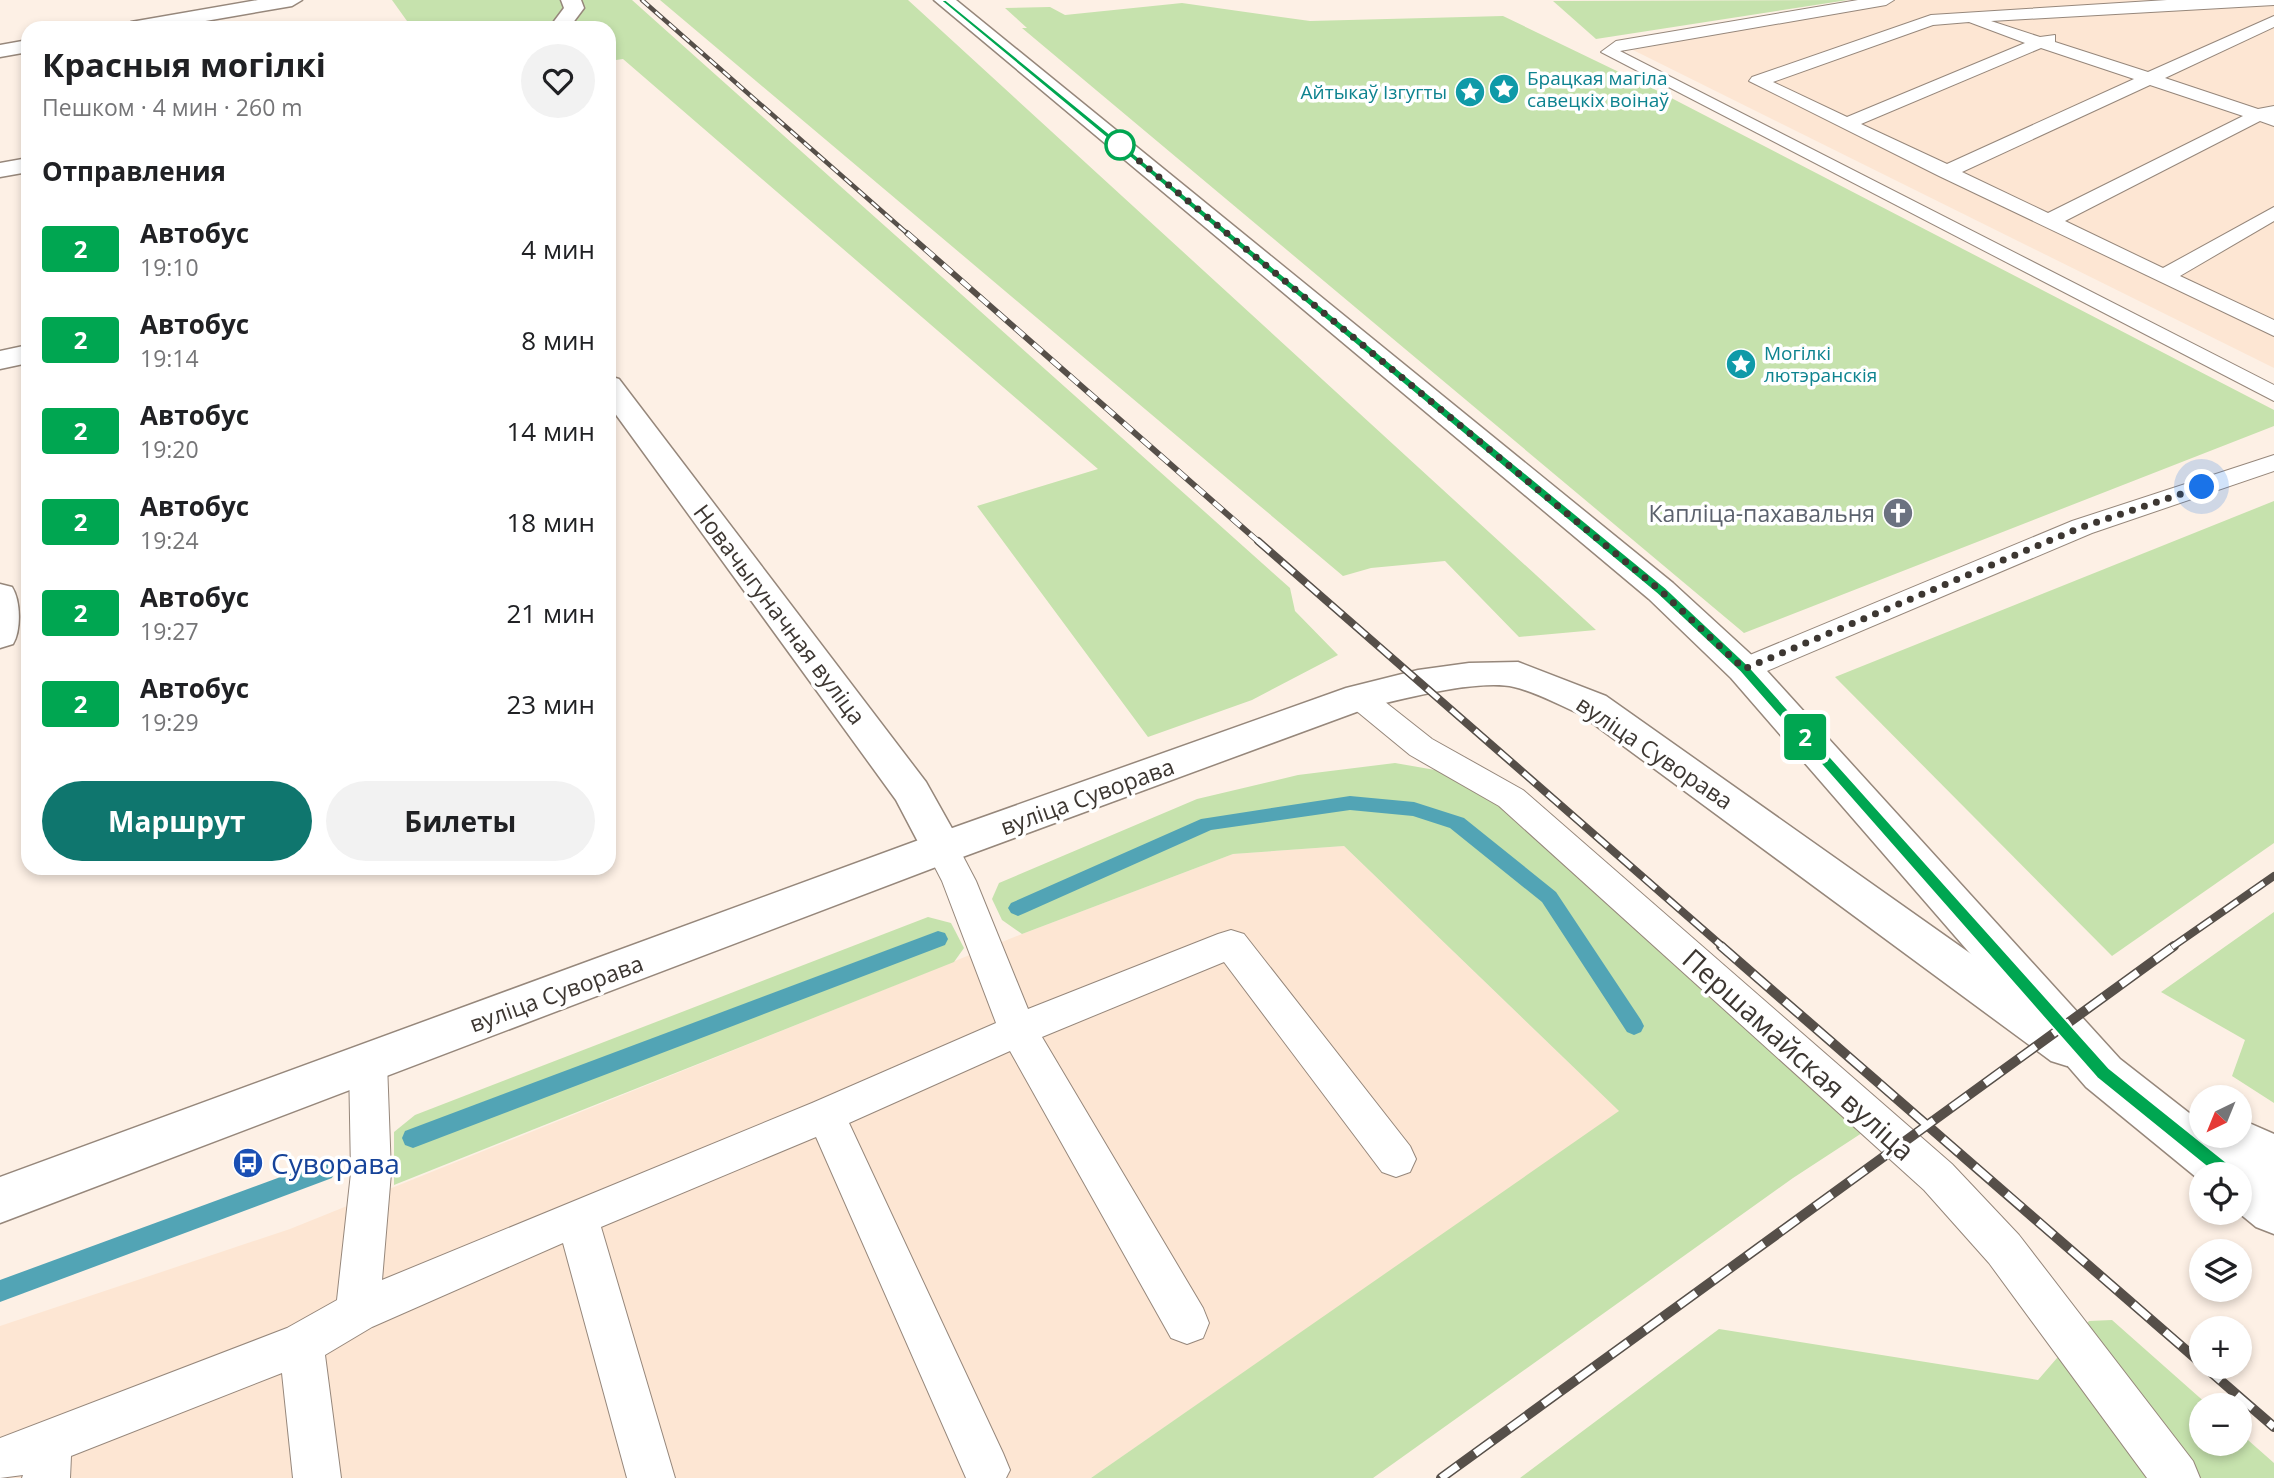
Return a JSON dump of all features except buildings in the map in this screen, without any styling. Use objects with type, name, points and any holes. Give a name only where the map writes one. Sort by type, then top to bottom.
[{"type":"street","points":[[171,21],[292,0]]},
{"type":"street","points":[[564,21],[574,8],[571,0]]},
{"type":"street","points":[[945,0],[1661,591],[1744,669],[2103,1073],[2214,1162]]},
{"type":"street","points":[[0,51],[21,47]]},
{"type":"street","points":[[0,170],[21,166]]},
{"type":"street","points":[[0,360],[21,356]]},
{"type":"street","name":"Новачыгуначная вуліца","points":[[616,394],[912,792],[943,848]]},
{"type":"street","points":[[0,595],[0,636]]},
{"type":"street","name":"вуліца Суворава","points":[[0,1200],[943,848],[1359,697],[1418,682],[1469,675],[1518,674],[1593,705],[2103,1073]]},
{"type":"street","points":[[2103,1073],[2189,1116]]},
{"type":"street","points":[[2252,1147],[2274,1158]]},
{"type":"street","points":[[2252,1193],[2274,1210]]},
{"type":"lane","points":[[1886,0],[1616,46],[1609,52],[2274,394]]},
{"type":"lane","points":[[2274,0],[2117,7],[1931,20],[1758,81],[2274,330]]},
{"type":"lane","points":[[1847,123],[2039,44],[2117,7]]},
{"type":"lane","points":[[1964,17],[2148,79],[2269,114]]},
{"type":"lane","points":[[1946,172],[2274,21]]},
{"type":"lane","points":[[2048,221],[2269,114]]},
{"type":"lane","points":[[2164,276],[2274,213]]},
{"type":"lane","points":[[1744,669],[2082,527],[2274,463]]},
{"type":"lane","name":"Першамайская вуліца","points":[[1359,697],[1421,747],[1511,798],[1938,1177],[2004,1249],[2176,1478]]},
{"type":"lane","points":[[943,848],[960,881],[1018,1030],[1187,1323]]},
{"type":"lane","points":[[0,1461],[47,1461],[301,1344],[357,1312],[577,1217],[826,1115],[1018,1030],[1231,944],[1396,1159]]},
{"type":"lane","points":[[357,1312],[371,1173],[368,1063]]},
{"type":"lane","points":[[826,1115],[986,1470]]},
{"type":"lane","points":[[577,1217],[652,1478]]},
{"type":"lane","points":[[301,1344],[317,1478]]},
{"type":"shaded area","points":[[1883,0],[2274,0],[2274,368],[1633,50],[1886,2]]},
{"type":"shaded area","points":[[1344,846],[1620,1112],[1091,1478],[0,1478],[0,1326],[290,1229],[1022,934],[1233,854]]},
{"type":"green space","points":[[392,0],[564,0],[566,9],[557,21],[407,21]]},
{"type":"green space","points":[[580,0],[632,0],[1290,588],[1295,611],[1338,655],[1252,700],[1148,737],[977,506],[1098,469],[623,59],[616,60],[616,21],[570,21]]},
{"type":"green space","points":[[660,0],[908,0],[1596,630],[1519,637],[1445,561],[1371,568],[1343,576]]},
{"type":"green space","points":[[1848,0],[1596,39],[1553,1]]},
{"type":"green space","points":[[1182,3],[1310,21],[1503,16],[1650,87],[2274,410],[2274,426],[1744,633],[1022,28],[1027,28],[1005,8],[1050,7],[1065,15]]},
{"type":"green space","points":[[2274,501],[2274,843],[2112,956],[1835,677]]},
{"type":"green space","points":[[1395,763],[1441,771],[1502,807],[1865,1131],[1793,1178],[1373,1478],[1091,1478],[1619,1111],[1344,846],[1233,854],[1022,934],[1002,920],[992,899],[999,883],[1197,799],[1298,775]]},
{"type":"green space","points":[[2274,912],[2274,1103],[2252,1089],[2252,1085],[2246,1085],[2232,1076],[2245,1040],[2161,992]]},
{"type":"green space","points":[[928,917],[951,923],[964,948],[954,962],[394,1185],[394,1132],[415,1115]]},
{"type":"green space","points":[[2112,1320],[2194,1393],[2189,1393],[2189,1456],[2252,1456],[2252,1444],[2274,1463],[2274,1478],[1520,1478],[1719,1329],[2038,1380],[2089,1321]]},
{"type":"waterway","points":[[1018,908],[1208,824],[1350,803],[1414,809],[1457,823],[1549,897],[1634,1026]]},
{"type":"waterway","points":[[413,1138],[938,939]]},
{"type":"waterway","points":[[0,1291],[324,1171]]},
{"type":"railway","points":[[642,0],[909,235]]},
{"type":"railway","points":[[907,233],[1260,543]]},
{"type":"railway","points":[[1258,541],[1723,947]]},
{"type":"railway","points":[[2172,947],[2274,876]]},
{"type":"railway","points":[[1721,946],[1927,1125]]},
{"type":"railway","points":[[1927,1125],[2174,946]]},
{"type":"railway","points":[[1441,1478],[1927,1125]]},
{"type":"railway","points":[[1927,1125],[2189,1353]]},
{"type":"railway","points":[[2219,1379],[2274,1427]]},
{"type":"bus line","name":"2","points":[[944,0],[1661,591],[1744,669],[2103,1073],[2214,1162]]},
{"type":"place","name":"Брацкая магіла савецкіх воінаў","points":[[1504,89]]},
{"type":"place","name":"Айтыкаў Ізгугты","points":[[1470,92]]},
{"type":"place","name":"Могілкі лютэранскія","points":[[1741,364]]},
{"type":"place","name":"Капліца-пахавальня","points":[[1898,513]]},
{"type":"place","name":"Суворава","points":[[248,1163]]},
{"type":"route","points":[[1120,145],[1661,591],[1744,669],[2082,527],[2202,487]]}]
